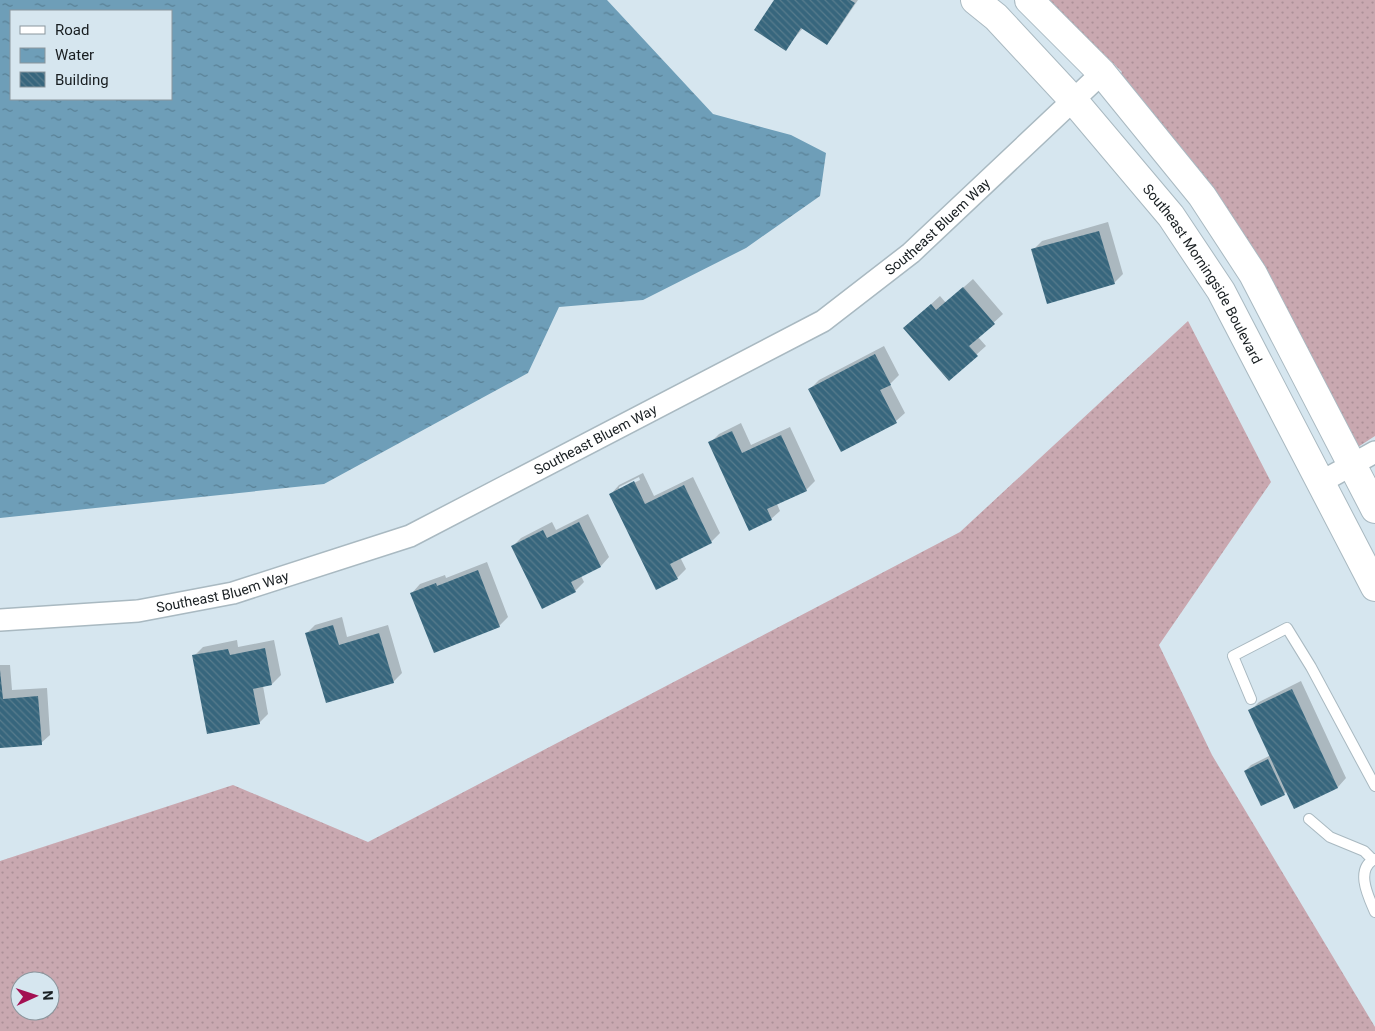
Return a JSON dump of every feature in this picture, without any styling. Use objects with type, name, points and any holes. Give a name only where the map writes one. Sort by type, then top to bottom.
[{"type":"street","name":"Southeast Morningside Boulevard","points":[[975,0],[996,17],[1074,101],[1171,216],[1221,290],[1375,587]]},
{"type":"street","points":[[1029,0],[1102,73],[1202,196],[1253,274],[1364,458],[1375,509]]},
{"type":"street","name":"Southeast Bluem Way","points":[[0,620],[138,612],[233,593],[410,536],[823,321],[911,253],[1102,73]]},
{"type":"street","points":[[1321,482],[1364,458]]},
{"type":"lane","points":[[1251,699],[1233,656],[1287,628],[1311,667],[1375,786]]},
{"type":"lane","points":[[1309,819],[1330,837],[1364,851],[1374,860],[1364,874],[1365,887],[1375,912]]},
{"type":"shaded area","points":[[1048,0],[1375,0],[1375,436],[1358,447],[1265,268],[1120,74],[1122,72]]},
{"type":"shaded area","points":[[1188,321],[1271,482],[1159,645],[1212,755],[1375,1027],[1375,1031],[0,1031],[0,861],[233,785],[368,842],[960,532]]},
{"type":"water","points":[[0,0],[607,0],[713,114],[791,135],[826,153],[820,196],[746,248],[643,300],[559,307],[528,373],[324,484],[0,518]]},
{"type":"building","points":[[774,0],[850,0],[855,3],[827,45],[801,28],[786,51],[754,30]]},
{"type":"building","points":[[1099,231],[1115,284],[1047,304],[1031,249]]},
{"type":"building","points":[[963,287],[995,324],[969,346],[978,356],[949,381],[903,328],[931,304],[936,310]]},
{"type":"building","points":[[875,354],[891,385],[880,390],[897,423],[841,452],[808,389]]},
{"type":"building","points":[[732,431],[742,453],[781,435],[807,491],[767,509],[772,520],[749,531],[708,442]]},
{"type":"building","points":[[634,481],[645,504],[684,485],[712,543],[670,564],[678,579],[656,590],[609,494]]},
{"type":"building","points":[[579,522],[601,567],[571,582],[576,592],[542,609],[511,546],[543,530],[547,538]]},
{"type":"building","points":[[478,570],[500,627],[434,653],[410,593],[436,583],[437,586]]},
{"type":"building","points":[[333,625],[339,645],[379,633],[394,683],[326,703],[305,633]]},
{"type":"building","points":[[265,648],[272,685],[253,689],[260,724],[207,734],[192,655],[228,649],[230,655]]},
{"type":"building","points":[[0,670],[3,699],[38,696],[42,745],[0,748]]},
{"type":"building","points":[[1292,689],[1338,788],[1294,809],[1248,710]]},
{"type":"building","points":[[1268,759],[1285,795],[1261,806],[1244,771]]}]
